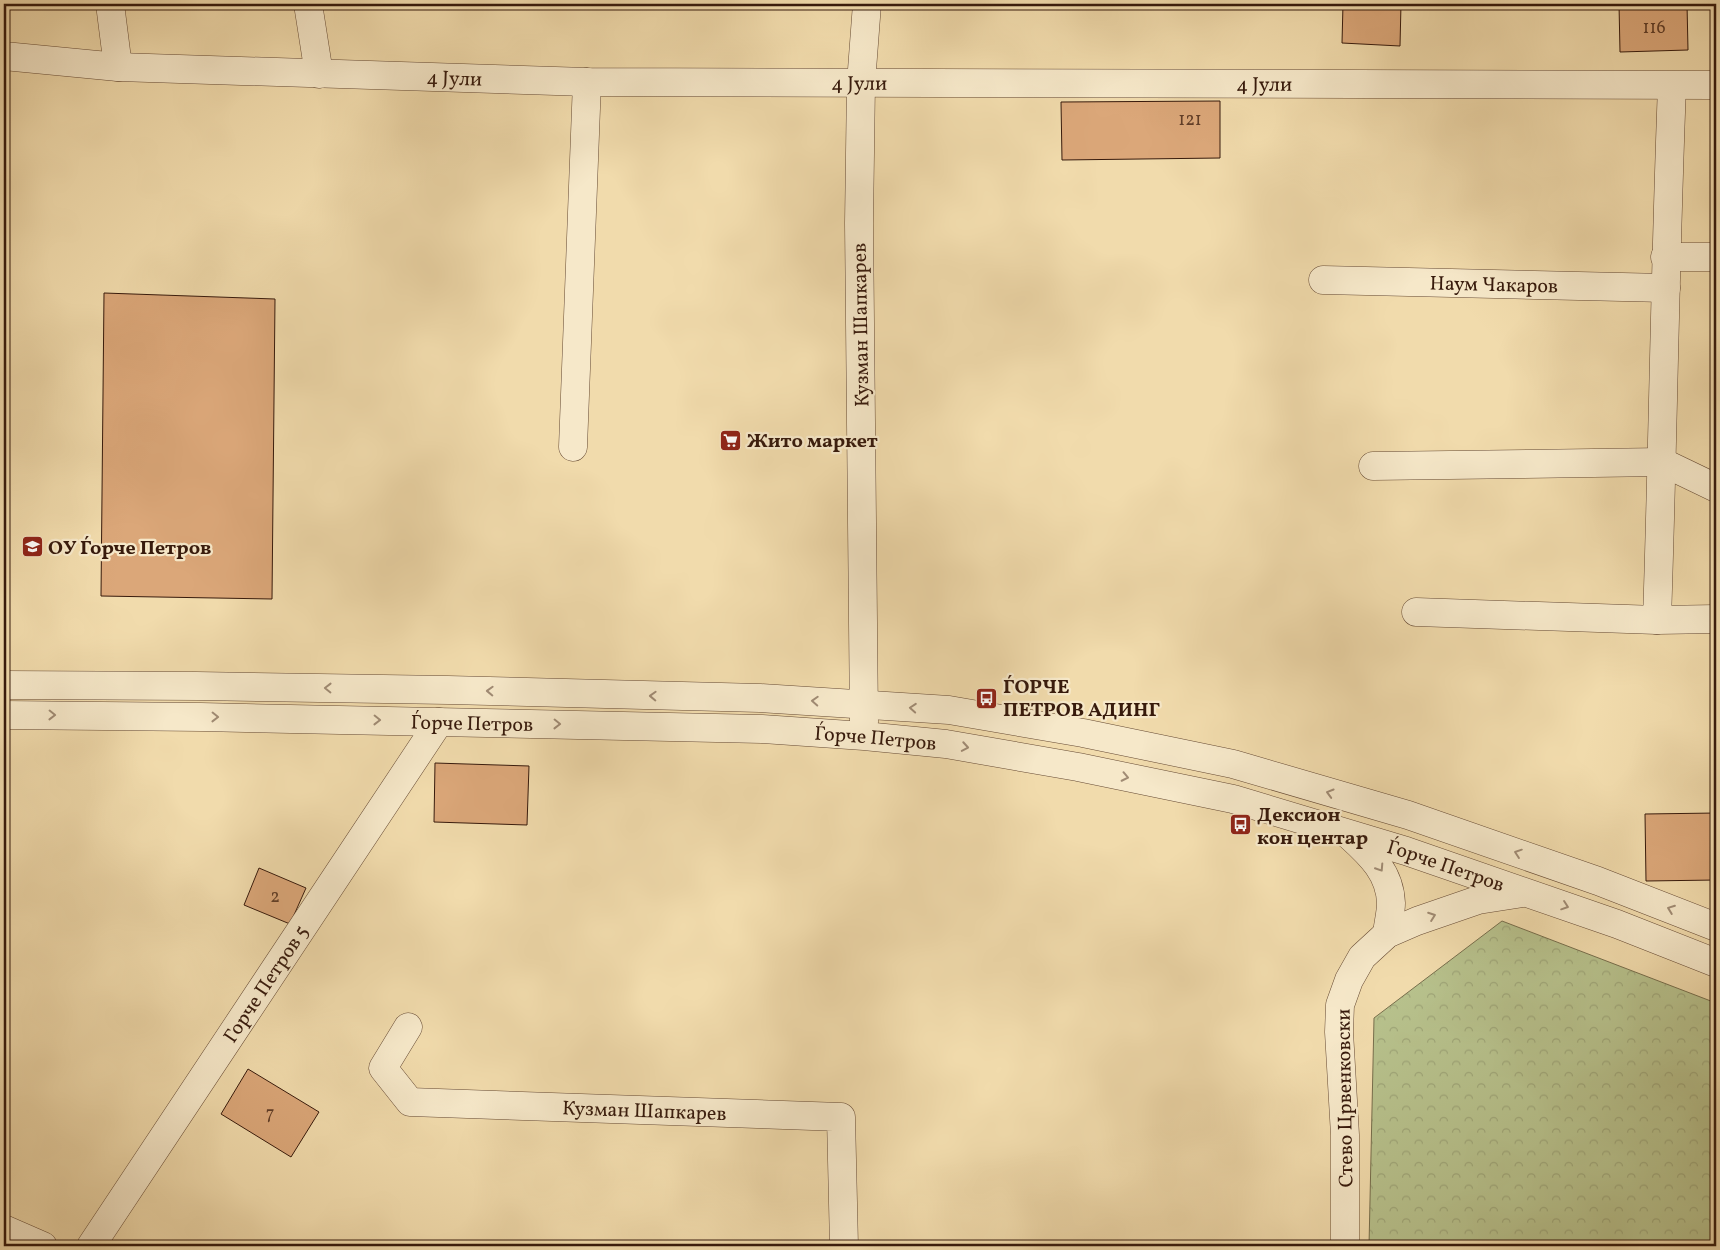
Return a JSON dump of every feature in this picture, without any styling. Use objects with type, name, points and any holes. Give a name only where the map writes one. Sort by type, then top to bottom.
[{"type":"street","points":[[110,4],[118,67]]},
{"type":"street","points":[[308,4],[319,74]]},
{"type":"street","name":"Кузман Шапкарев","points":[[864,736],[859,223],[861,83],[867,4]]},
{"type":"street","name":"4 Јули","points":[[4,56],[118,67],[587,82],[1716,85]]},
{"type":"street","points":[[573,447],[587,82]]},
{"type":"street","points":[[1657,620],[1666,288],[1665,257],[1672,86]]},
{"type":"street","points":[[1665,257],[1716,257]]},
{"type":"street","name":"Наум Чакаров","points":[[1323,280],[1666,288]]},
{"type":"street","points":[[1373,466],[1662,462],[1716,488]]},
{"type":"street","points":[[1416,612],[1657,620],[1716,619]]},
{"type":"street","name":"Ѓорче Петров","points":[[4,685],[448,690],[760,698],[958,712],[1083,733],[1233,764],[1408,815],[1598,881],[1716,927]]},
{"type":"street","name":"Ѓорче Петров","points":[[4,715],[201,717],[762,729],[946,744],[1088,769],[1233,799],[1406,851],[1617,924],[1716,963]]},
{"type":"street","name":"Горче Петров 5","points":[[91,1246],[439,722]]},
{"type":"street","points":[[1347,833],[1382,868],[1388,882],[1391,904],[1387,934]]},
{"type":"street","name":"Стево Црвенковски","points":[[1344,1246],[1345,1135],[1339,1032],[1340,1005],[1349,980],[1362,957],[1387,934],[1478,900],[1525,892]]},
{"type":"street","name":"Кузман Шапкарев","points":[[408,1026],[383,1068],[410,1102],[841,1117],[844,1246]]},
{"type":"street","points":[[4,1229],[43,1246]]},
{"type":"green space","points":[[1502,921],[1716,1003],[1716,1246],[1369,1246],[1374,1018]]},
{"type":"building","points":[[1343,4],[1401,4],[1400,46],[1342,43]]},
{"type":"building","points":[[1619,4],[1687,4],[1688,50],[1620,52]]},
{"type":"building","points":[[1220,101],[1220,158],[1062,160],[1061,102]]},
{"type":"building","points":[[104,293],[275,299],[272,599],[101,596]]},
{"type":"building","points":[[435,763],[529,766],[527,825],[434,822]]},
{"type":"building","points":[[1716,813],[1716,880],[1646,881],[1645,814]]},
{"type":"building","points":[[259,868],[306,888],[290,924],[244,905]]},
{"type":"building","points":[[248,1069],[319,1112],[291,1157],[221,1114]]},
{"type":"place","name":"Жито маркет","points":[[731,440]]},
{"type":"place","name":"ОУ Ѓорче Петров","points":[[32,547]]},
{"type":"place","name":"ЃОРЧЕ ПЕТРОВ АДИНГ","points":[[987,698]]},
{"type":"place","name":"Дексион кон центар","points":[[1241,825]]}]
